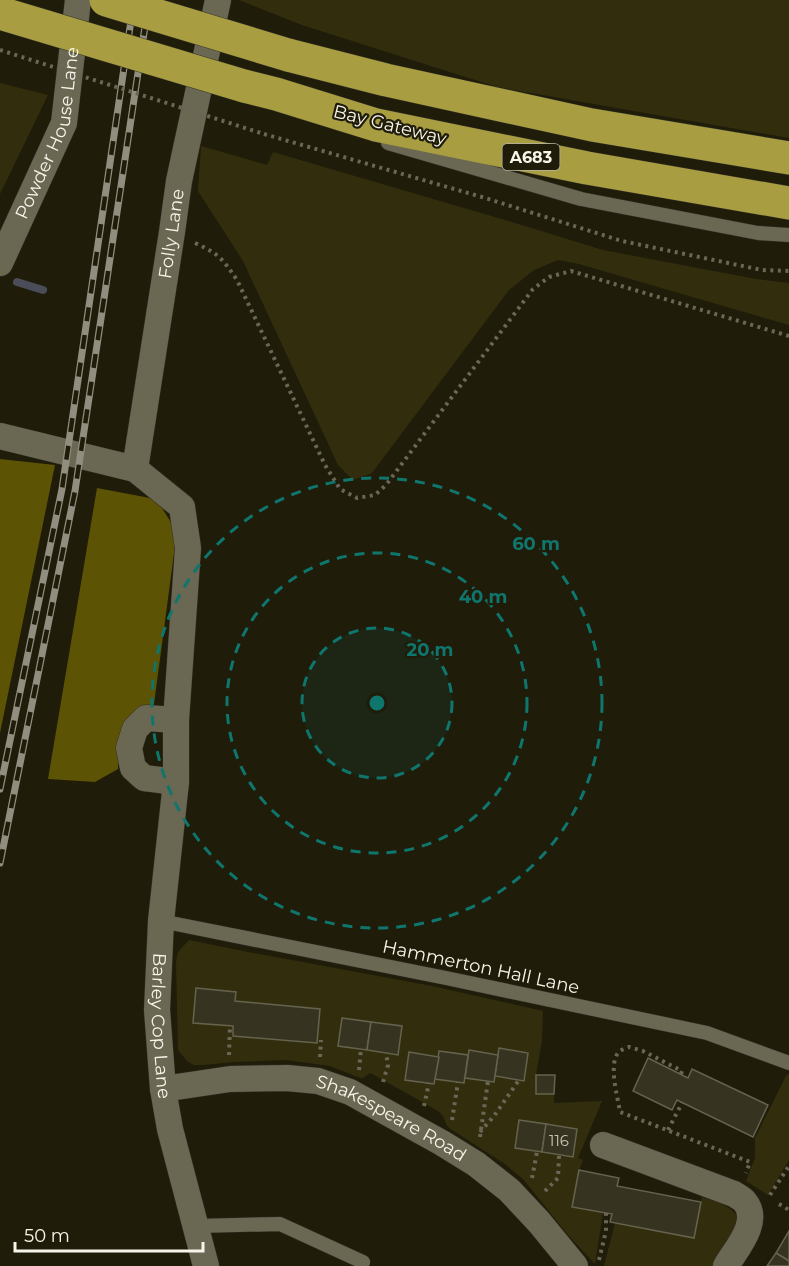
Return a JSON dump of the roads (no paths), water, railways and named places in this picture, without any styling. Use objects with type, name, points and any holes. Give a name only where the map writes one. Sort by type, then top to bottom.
[{"type":"highway","name":"A683","points":[[106,0],[288,55],[386,80],[592,125],[789,158]]},
{"type":"highway","name":"Bay Gateway","points":[[0,13],[244,86],[275,98],[376,125],[587,168],[789,203]]},
{"type":"street","name":"Powder House Lane","points":[[0,263],[63,123],[78,0]]},
{"type":"street","name":"Folly Lane","points":[[135,469],[179,181],[218,0]]},
{"type":"street","name":"Barley Cop Lane","points":[[0,436],[135,469],[182,507],[188,548],[176,720],[176,782],[161,921],[157,1010],[170,1129],[197,1226],[199,1265]]},
{"type":"street","points":[[176,720],[146,718],[135,729],[129,748],[133,768],[144,778],[176,782]]},
{"type":"street","name":"Shakespeare Road","points":[[164,1089],[230,1079],[287,1078],[318,1081],[350,1092],[476,1164],[509,1190],[539,1222],[574,1266]]},
{"type":"street","points":[[603,1145],[734,1194],[745,1202],[751,1215],[747,1232],[726,1266]]},
{"type":"lane","points":[[275,98],[367,136],[581,199],[758,232],[789,235]]},
{"type":"lane","name":"Hammerton Hall Lane","points":[[161,921],[434,975],[696,1031],[789,1063]]},
{"type":"lane","points":[[197,1226],[280,1224],[363,1262]]},
{"type":"waterway","points":[[17,282],[43,290]]},
{"type":"railway","points":[[0,789],[62,489],[134,0]]},
{"type":"railway","points":[[0,863],[75,491],[149,0]]}]
